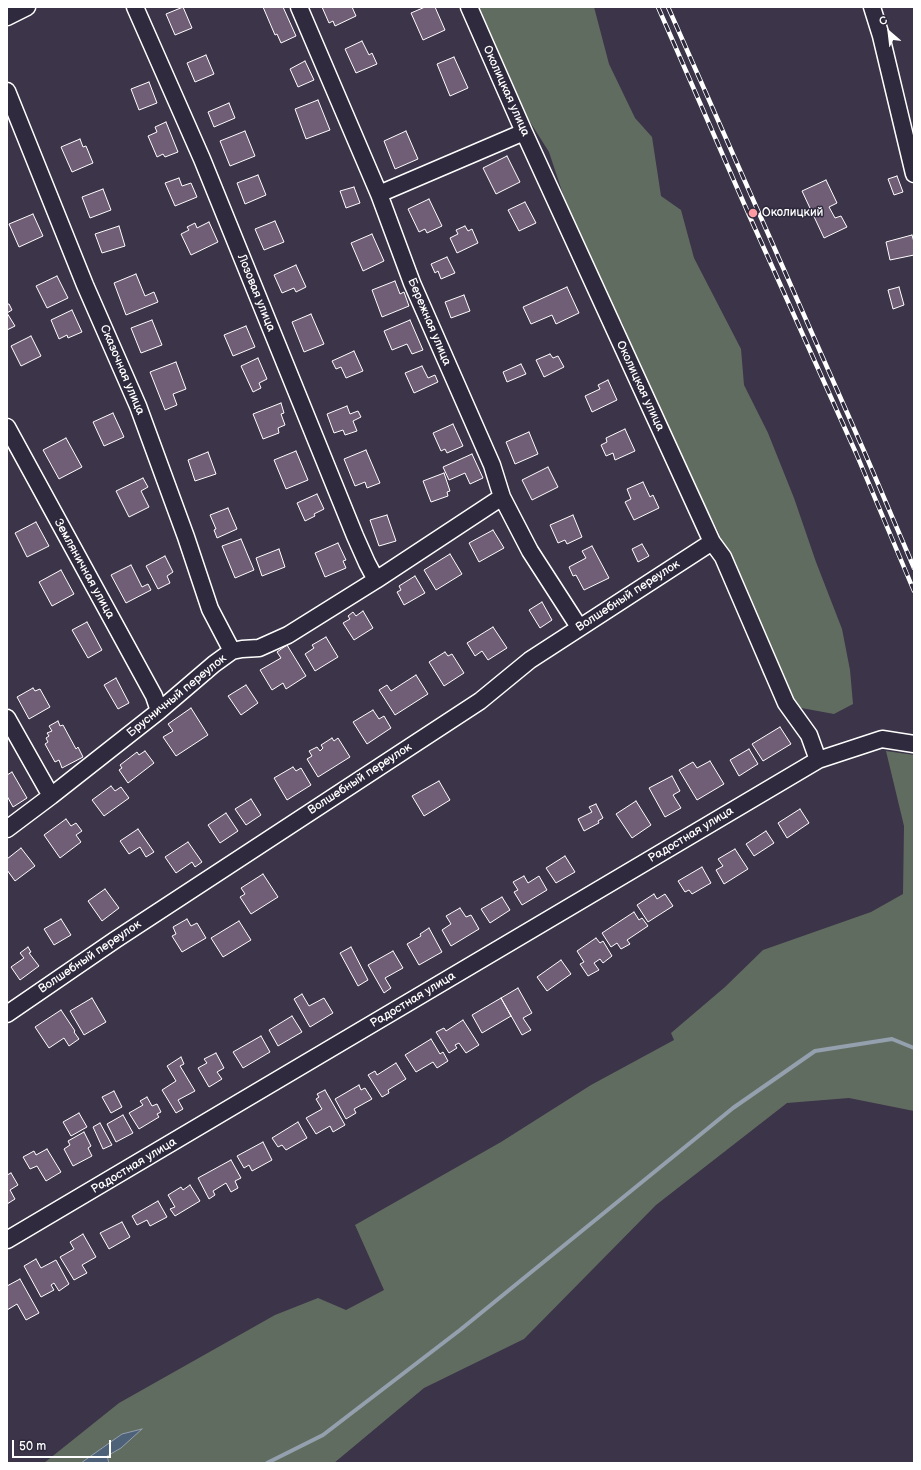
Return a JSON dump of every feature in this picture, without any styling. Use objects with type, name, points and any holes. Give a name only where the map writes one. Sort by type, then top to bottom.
[{"type":"street","points":[[7,17],[27,7]]},
{"type":"street","name":"Лозовая улица","points":[[135,7],[202,159],[355,536],[376,580]]},
{"type":"street","name":"Бережная улица","points":[[299,7],[379,194],[412,283],[492,465],[502,497],[530,551],[579,628]]},
{"type":"street","name":"Околицкая улица","points":[[468,7],[712,542],[723,557],[786,702],[809,735],[818,760]]},
{"type":"street","points":[[872,7],[881,36],[914,174]]},
{"type":"street","name":"Сказочная улица","points":[[7,91],[85,284],[138,406],[186,537],[210,609],[232,651]]},
{"type":"street","points":[[379,194],[524,132]]},
{"type":"street","name":"Земляничная улица","points":[[7,427],[154,696],[159,711]]},
{"type":"street","name":"Брусничный переулок","points":[[7,829],[159,711],[214,664],[232,651],[259,648],[288,635],[376,580],[502,497]]},
{"type":"street","name":"Волшебный переулок","points":[[7,1013],[115,940],[480,701],[530,660],[712,542]]},
{"type":"street","points":[[7,718],[51,796]]},
{"type":"street","name":"Радостная улица","points":[[7,1240],[818,760],[882,739],[914,744]]},
{"type":"green space","points":[[471,7],[594,7],[609,64],[635,118],[652,137],[661,196],[681,210],[694,258],[741,349],[744,385],[768,433],[794,498],[816,562],[842,629],[850,670],[853,704],[834,714],[796,707],[763,675],[745,625],[719,533],[658,414],[622,322],[596,294],[549,152],[513,95]]},
{"type":"green space","points":[[886,751],[914,755],[914,1111],[849,1098],[787,1103],[656,1205],[524,1339],[424,1388],[334,1463],[44,1463],[119,1403],[275,1315],[318,1298],[346,1310],[384,1290],[355,1225],[501,1142],[591,1085],[674,1040],[671,1033],[725,987],[763,950],[871,912],[903,894],[904,826]]},
{"type":"water","points":[[142,1429],[121,1448],[107,1456],[109,1463],[81,1463],[122,1434]]},
{"type":"building","points":[[183,7],[192,28],[175,35],[166,14]]},
{"type":"building","points":[[263,7],[283,7],[296,36],[281,43],[277,34],[275,35]]},
{"type":"building","points":[[322,7],[352,7],[356,16],[335,26],[333,21],[329,23]]},
{"type":"building","points":[[425,7],[435,7],[445,30],[423,40],[411,13]]},
{"type":"building","points":[[362,41],[369,55],[372,53],[377,64],[356,73],[345,49]]},
{"type":"building","points":[[206,55],[214,74],[195,82],[187,63]]},
{"type":"building","points":[[454,57],[468,88],[450,96],[437,64]]},
{"type":"building","points":[[305,61],[314,80],[298,87],[290,69]]},
{"type":"building","points":[[149,82],[157,103],[139,110],[131,89]]},
{"type":"building","points":[[318,100],[330,130],[306,139],[295,109]]},
{"type":"building","points":[[229,103],[235,118],[214,127],[208,112]]},
{"type":"building","points":[[166,122],[178,152],[165,157],[163,154],[157,157],[148,136],[157,132],[155,127]]},
{"type":"building","points":[[245,131],[255,156],[230,166],[220,141]]},
{"type":"building","points":[[406,131],[418,159],[395,169],[384,141]]},
{"type":"building","points":[[80,139],[83,147],[86,146],[93,163],[72,172],[61,147]]},
{"type":"building","points":[[507,156],[520,182],[496,194],[483,168]]},
{"type":"building","points":[[258,175],[266,195],[245,204],[237,183]]},
{"type":"building","points":[[897,176],[903,192],[894,195],[888,179]]},
{"type":"building","points":[[179,178],[182,186],[191,183],[197,197],[175,206],[165,183]]},
{"type":"building","points":[[826,180],[837,203],[829,207],[835,218],[841,216],[847,227],[824,238],[802,191]]},
{"type":"building","points":[[354,187],[360,203],[346,208],[340,191]]},
{"type":"building","points":[[103,189],[111,210],[90,218],[82,197]]},
{"type":"building","points":[[429,199],[442,226],[427,233],[425,229],[419,232],[408,209]]},
{"type":"building","points":[[525,202],[536,223],[519,231],[508,210]]},
{"type":"building","points":[[33,214],[43,236],[19,247],[9,224]]},
{"type":"building","points":[[275,221],[284,242],[264,250],[255,229]]},
{"type":"building","points":[[209,222],[218,242],[191,255],[181,234],[189,230],[187,227],[195,223],[197,228]]},
{"type":"building","points":[[119,226],[125,246],[102,253],[95,234]]},
{"type":"building","points":[[465,226],[468,231],[472,229],[478,243],[457,253],[450,238],[458,234],[456,230]]},
{"type":"building","points":[[372,234],[384,261],[363,271],[351,243]]},
{"type":"building","points":[[912,235],[914,242],[914,255],[890,260],[886,242]]},
{"type":"building","points":[[447,257],[455,273],[441,279],[438,271],[435,273],[431,264]]},
{"type":"building","points":[[296,265],[306,287],[296,292],[294,288],[282,293],[274,275]]},
{"type":"building","points":[[136,274],[145,296],[154,292],[158,302],[126,315],[114,283]]},
{"type":"building","points":[[57,276],[68,298],[47,308],[36,286]]},
{"type":"building","points":[[395,281],[400,294],[404,292],[409,306],[382,317],[372,290]]},
{"type":"building","points":[[567,287],[579,313],[556,324],[552,315],[531,324],[523,307]]},
{"type":"building","points":[[899,287],[904,305],[893,309],[888,290]]},
{"type":"building","points":[[464,295],[470,311],[451,318],[445,302]]},
{"type":"building","points":[[7,304],[9,304],[12,310],[7,313]]},
{"type":"building","points":[[72,310],[82,332],[68,338],[67,335],[59,339],[51,320]]},
{"type":"building","points":[[7,313],[15,326],[7,330]]},
{"type":"building","points":[[311,314],[324,344],[304,352],[292,322]]},
{"type":"building","points":[[152,320],[162,345],[141,353],[131,328]]},
{"type":"building","points":[[410,320],[423,350],[412,354],[407,344],[392,350],[384,331]]},
{"type":"building","points":[[246,326],[255,347],[233,356],[224,335]]},
{"type":"building","points":[[31,336],[41,356],[21,366],[11,346]]},
{"type":"building","points":[[354,351],[363,371],[346,378],[341,367],[336,369],[332,361]]},
{"type":"building","points":[[550,354],[553,358],[558,356],[564,367],[544,377],[536,360]]},
{"type":"building","points":[[258,358],[267,379],[259,383],[261,388],[253,392],[241,366]]},
{"type":"building","points":[[176,362],[186,389],[173,394],[177,405],[165,410],[150,372]]},
{"type":"building","points":[[521,364],[526,374],[507,382],[503,372]]},
{"type":"building","points":[[422,366],[428,378],[435,375],[438,382],[414,393],[405,373]]},
{"type":"building","points":[[608,380],[617,400],[592,412],[585,396],[600,389],[598,385]]},
{"type":"building","points":[[281,403],[284,413],[281,414],[285,425],[278,428],[279,433],[263,439],[253,414]]},
{"type":"building","points":[[347,406],[350,414],[358,411],[361,417],[353,421],[357,431],[345,435],[343,430],[334,433],[327,414]]},
{"type":"building","points":[[113,413],[124,437],[104,446],[93,422]]},
{"type":"building","points":[[453,424],[463,446],[447,453],[445,449],[441,451],[433,433]]},
{"type":"building","points":[[625,429],[635,451],[615,460],[613,453],[606,456],[601,445],[607,442],[606,438]]},
{"type":"building","points":[[529,432],[538,454],[515,464],[506,442]]},
{"type":"building","points":[[66,438],[82,467],[59,479],[43,450]]},
{"type":"building","points":[[366,450],[380,483],[367,488],[365,482],[355,486],[344,459]]},
{"type":"building","points":[[296,451],[308,480],[286,489],[274,460]]},
{"type":"building","points":[[208,452],[216,474],[195,481],[188,460]]},
{"type":"building","points":[[472,454],[483,478],[470,484],[465,473],[449,480],[443,467]]},
{"type":"building","points":[[548,467],[558,487],[532,500],[522,480]]},
{"type":"building","points":[[444,473],[450,491],[447,492],[448,496],[431,502],[423,481]]},
{"type":"building","points":[[143,478],[148,487],[141,491],[149,507],[129,517],[116,491]]},
{"type":"building","points":[[643,482],[650,497],[653,495],[659,508],[634,520],[625,502],[631,499],[627,489]]},
{"type":"building","points":[[317,494],[324,509],[305,521],[297,503]]},
{"type":"building","points":[[228,508],[237,529],[217,538],[214,530],[216,529],[210,515]]},
{"type":"building","points":[[387,515],[396,541],[379,546],[370,520]]},
{"type":"building","points":[[573,515],[582,537],[567,544],[565,540],[558,543],[550,525]]},
{"type":"building","points":[[36,522],[49,546],[27,557],[15,533]]},
{"type":"building","points":[[493,530],[504,548],[479,562],[469,543]]},
{"type":"building","points":[[241,539],[254,570],[235,578],[222,546]]},
{"type":"building","points":[[338,543],[346,560],[343,561],[346,568],[325,577],[315,553]]},
{"type":"building","points":[[642,544],[649,556],[638,562],[632,549]]},
{"type":"building","points":[[592,546],[609,578],[584,590],[576,575],[573,576],[569,567],[586,558],[582,551]]},
{"type":"building","points":[[279,549],[285,567],[262,576],[256,558]]},
{"type":"building","points":[[450,554],[462,574],[436,590],[424,570]]},
{"type":"building","points":[[165,556],[173,572],[167,576],[170,583],[158,589],[146,566]]},
{"type":"building","points":[[131,565],[142,587],[148,584],[151,590],[126,603],[111,575]]},
{"type":"building","points":[[61,570],[74,594],[52,606],[39,582]]},
{"type":"building","points":[[415,576],[425,593],[404,605],[397,592],[401,590],[399,586]]},
{"type":"building","points":[[542,602],[552,620],[540,628],[529,610]]},
{"type":"building","points":[[363,611],[373,628],[354,640],[343,623],[350,619],[348,616],[353,612],[356,616]]},
{"type":"building","points":[[87,622],[102,650],[88,658],[72,630]]},
{"type":"building","points":[[493,627],[507,648],[488,660],[482,651],[475,656],[467,643]]},
{"type":"building","points":[[326,637],[338,657],[315,671],[305,654],[314,648],[312,645]]},
{"type":"building","points":[[287,645],[306,676],[286,689],[283,683],[272,690],[260,670],[281,658],[277,652]]},
{"type":"building","points":[[445,652],[448,656],[452,654],[464,673],[444,686],[429,662]]},
{"type":"building","points":[[416,675],[428,694],[395,715],[379,690],[387,685],[391,691]]},
{"type":"building","points":[[116,678],[129,703],[118,709],[104,685]]},
{"type":"building","points":[[246,685],[258,703],[241,715],[228,696]]},
{"type":"building","points":[[33,688],[35,691],[40,689],[50,707],[29,719],[17,697]]},
{"type":"building","points":[[191,708],[208,735],[176,756],[163,737],[173,731],[168,724]]},
{"type":"building","points":[[373,710],[379,719],[384,716],[391,728],[367,744],[353,722]]},
{"type":"building","points":[[58,721],[60,726],[63,725],[76,749],[78,747],[83,757],[62,768],[59,760],[55,762],[45,744],[48,742],[46,738],[49,736],[47,733],[52,731],[49,726]]},
{"type":"building","points":[[780,727],[791,744],[763,761],[752,744]]},
{"type":"building","points":[[332,738],[334,741],[338,738],[350,757],[318,777],[307,759],[312,756],[309,751],[317,747],[320,751],[323,748],[321,745]]},
{"type":"building","points":[[749,749],[758,764],[739,776],[730,760]]},
{"type":"building","points":[[145,751],[154,763],[128,783],[119,770],[122,768],[120,765],[137,752],[139,755]]},
{"type":"building","points":[[710,761],[724,784],[697,800],[679,770],[693,762],[697,768]]},
{"type":"building","points":[[293,767],[296,771],[301,768],[311,785],[287,800],[274,778]]},
{"type":"building","points":[[12,772],[27,798],[13,807],[7,796],[7,775]]},
{"type":"building","points":[[672,776],[680,791],[673,795],[681,808],[665,817],[649,788]]},
{"type":"building","points":[[439,781],[450,800],[424,816],[412,796]]},
{"type":"building","points":[[111,786],[115,791],[121,787],[129,798],[104,816],[92,800]]},
{"type":"building","points":[[251,799],[261,815],[246,825],[235,809]]},
{"type":"building","points":[[636,801],[651,825],[632,838],[616,814]]},
{"type":"building","points":[[596,804],[603,818],[598,821],[599,823],[584,831],[578,819],[592,812],[589,807]]},
{"type":"building","points":[[800,809],[809,823],[787,838],[778,823]]},
{"type":"building","points":[[226,813],[238,831],[220,843],[208,825]]},
{"type":"building","points":[[66,819],[71,826],[76,823],[82,831],[76,835],[81,842],[60,858],[44,835]]},
{"type":"building","points":[[138,829],[154,852],[146,857],[140,847],[129,854],[120,841]]},
{"type":"building","points":[[766,831],[774,843],[754,856],[746,844]]},
{"type":"building","points":[[188,842],[202,862],[195,867],[192,862],[176,873],[165,857]]},
{"type":"building","points":[[21,848],[35,866],[15,881],[7,870],[7,859]]},
{"type":"building","points":[[735,849],[748,869],[724,884],[716,870],[723,866],[718,859]]},
{"type":"building","points":[[565,856],[575,872],[556,883],[546,868]]},
{"type":"building","points":[[702,867],[711,883],[692,894],[689,890],[685,892],[678,881]]},
{"type":"building","points":[[263,874],[278,897],[251,914],[240,897],[245,894],[241,888]]},
{"type":"building","points":[[524,876],[528,883],[539,876],[547,890],[522,905],[514,892],[518,890],[513,882]]},
{"type":"building","points":[[105,889],[119,908],[102,921],[88,901]]},
{"type":"building","points":[[654,894],[657,899],[665,894],[673,906],[648,922],[637,905]]},
{"type":"building","points":[[502,897],[510,910],[490,923],[481,909]]},
{"type":"building","points":[[460,908],[466,917],[471,915],[479,929],[451,946],[442,930],[451,924],[446,916]]},
{"type":"building","points":[[634,912],[639,920],[642,918],[648,926],[627,940],[630,944],[621,949],[617,943],[611,947],[602,933]]},
{"type":"building","points":[[61,919],[71,935],[54,945],[44,929]]},
{"type":"building","points":[[187,919],[191,926],[197,923],[206,938],[182,952],[172,936],[176,934],[173,927]]},
{"type":"building","points":[[239,921],[251,940],[223,957],[211,938]]},
{"type":"building","points":[[429,928],[442,952],[419,965],[407,944],[421,936],[420,934]]},
{"type":"building","points":[[596,938],[600,943],[603,941],[612,956],[603,963],[600,959],[594,963],[599,970],[588,976],[580,964],[584,962],[577,951]]},
{"type":"building","points":[[28,947],[31,952],[29,953],[39,966],[20,980],[11,967],[24,958],[20,953]]},
{"type":"building","points":[[351,947],[368,980],[358,986],[340,953]]},
{"type":"building","points":[[393,951],[403,968],[385,978],[391,988],[384,993],[368,965]]},
{"type":"building","points":[[561,960],[571,974],[547,991],[537,977]]},
{"type":"building","points":[[518,988],[532,1013],[523,1018],[531,1030],[522,1035],[501,998]]},
{"type":"building","points":[[302,994],[309,1006],[324,998],[333,1013],[310,1027],[294,999]]},
{"type":"building","points":[[92,998],[106,1022],[84,1035],[70,1011]]},
{"type":"building","points":[[501,998],[511,1016],[482,1033],[472,1015]]},
{"type":"building","points":[[61,1010],[79,1039],[69,1046],[64,1038],[49,1048],[35,1027]]},
{"type":"building","points":[[292,1016],[302,1032],[278,1046],[269,1030]]},
{"type":"building","points":[[463,1020],[479,1045],[466,1053],[459,1043],[455,1045],[457,1048],[449,1053],[436,1032],[444,1028],[446,1031]]},
{"type":"building","points":[[261,1036],[270,1052],[243,1068],[233,1052]]},
{"type":"building","points":[[431,1039],[440,1054],[443,1052],[448,1061],[437,1068],[433,1062],[416,1072],[405,1055]]},
{"type":"building","points":[[216,1053],[224,1068],[217,1072],[222,1079],[209,1087],[198,1068],[207,1063],[204,1059]]},
{"type":"building","points":[[181,1057],[184,1064],[180,1066],[195,1091],[178,1100],[183,1109],[176,1113],[162,1090],[176,1081],[167,1066]]},
{"type":"building","points":[[396,1063],[406,1079],[388,1090],[389,1093],[382,1097],[368,1075],[375,1071],[377,1075]]},
{"type":"building","points":[[359,1085],[361,1090],[365,1088],[372,1099],[354,1109],[356,1113],[346,1119],[335,1099]]},
{"type":"building","points":[[325,1090],[345,1125],[333,1132],[330,1126],[316,1134],[306,1118],[322,1109],[316,1099],[319,1097],[317,1094]]},
{"type":"building","points":[[114,1091],[122,1107],[111,1113],[102,1097]]},
{"type":"building","points":[[147,1097],[152,1106],[157,1104],[161,1112],[157,1114],[159,1117],[139,1129],[129,1113],[143,1105],[140,1101]]},
{"type":"building","points":[[79,1113],[87,1127],[71,1136],[63,1122]]},
{"type":"building","points":[[123,1115],[133,1133],[116,1142],[107,1124]]},
{"type":"building","points":[[298,1122],[307,1138],[286,1150],[282,1145],[278,1147],[272,1138]]},
{"type":"building","points":[[100,1123],[112,1145],[103,1149],[93,1127]]},
{"type":"building","points":[[84,1132],[91,1146],[88,1148],[92,1156],[73,1166],[64,1149],[70,1145],[68,1141]]},
{"type":"building","points":[[263,1142],[272,1160],[252,1171],[249,1165],[244,1168],[237,1156]]},
{"type":"building","points":[[47,1149],[61,1172],[46,1181],[37,1166],[30,1169],[23,1157],[34,1151],[36,1155]]},
{"type":"building","points":[[231,1160],[241,1178],[235,1181],[238,1188],[231,1192],[226,1183],[213,1191],[215,1195],[209,1199],[198,1178]]},
{"type":"building","points":[[11,1173],[18,1185],[10,1190],[15,1199],[7,1204],[7,1175]]},
{"type":"building","points":[[190,1185],[200,1201],[175,1216],[170,1209],[175,1207],[168,1195],[181,1187],[183,1190]]},
{"type":"building","points":[[158,1201],[167,1217],[150,1226],[147,1220],[137,1225],[132,1216]]},
{"type":"building","points":[[122,1222],[130,1237],[109,1249],[100,1233]]},
{"type":"building","points":[[83,1234],[96,1257],[82,1265],[87,1273],[74,1280],[60,1257],[74,1249],[70,1242]]},
{"type":"building","points":[[36,1259],[41,1268],[56,1260],[69,1284],[59,1291],[54,1283],[51,1285],[54,1290],[41,1297],[24,1266]]},
{"type":"building","points":[[20,1279],[39,1313],[26,1320],[17,1304],[7,1310],[7,1286]]},
{"type":"waterway","points":[[267,1463],[323,1435],[460,1330],[733,1108],[815,1051],[892,1039],[914,1048]]},
{"type":"railway","points":[[658,7],[749,215],[856,453],[914,591]]},
{"type":"railway","points":[[668,7],[914,568]]},
{"type":"place","name":"Околицкий","points":[[753,213]]}]
